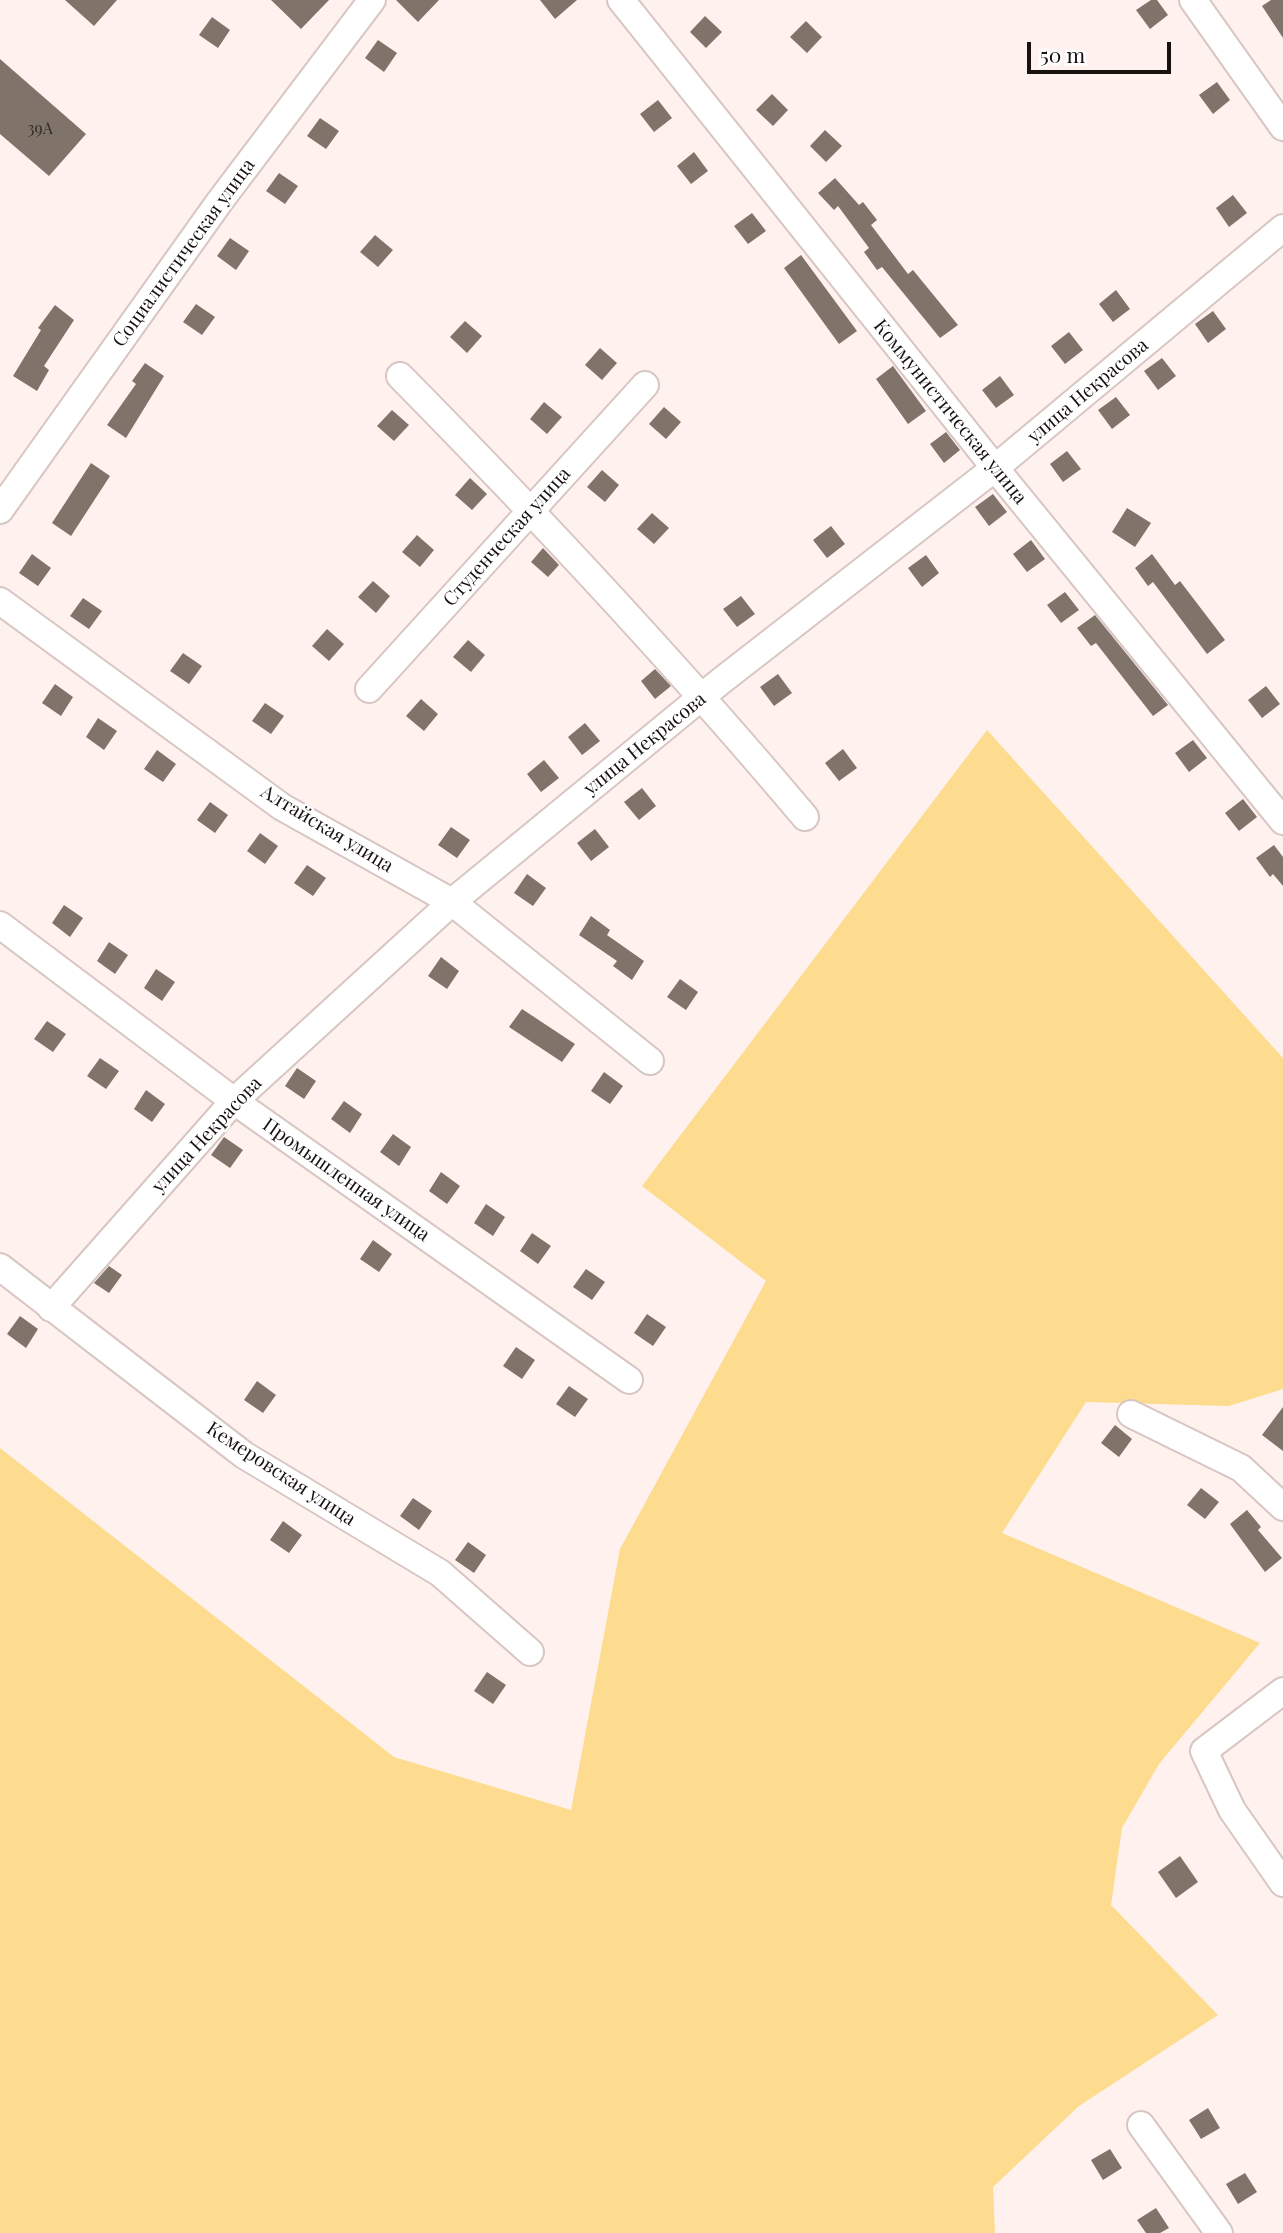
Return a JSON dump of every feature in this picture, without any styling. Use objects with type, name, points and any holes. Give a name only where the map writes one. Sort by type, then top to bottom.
[{"type":"street","name":"Социалистическая улица","points":[[0,510],[220,201],[372,0]]},
{"type":"street","name":"Коммунистическая улица","points":[[621,0],[995,468],[1283,821]]},
{"type":"street","points":[[1193,0],[1283,127]]},
{"type":"street","name":"улица Некрасова","points":[[51,1308],[234,1101],[452,902],[703,696],[995,468],[1283,228]]},
{"type":"street","points":[[400,376],[533,510],[703,696],[805,817]]},
{"type":"street","name":"Студенческая улица","points":[[369,689],[645,385]]},
{"type":"street","name":"Алтайская улица","points":[[0,601],[282,807],[452,902],[650,1061]]},
{"type":"street","name":"Промышленная улица","points":[[0,925],[234,1101],[629,1380]]},
{"type":"street","name":"Кемеровская улица","points":[[0,1267],[244,1455],[440,1573],[530,1652]]},
{"type":"street","points":[[1131,1414],[1241,1468],[1283,1507]]},
{"type":"street","points":[[1283,1691],[1204,1751],[1232,1810],[1283,1882]]},
{"type":"street","points":[[1141,2125],[1219,2233]]},
{"type":"shaded area","points":[[987,730],[1283,1058],[1283,1389],[1229,1406],[1086,1402],[1002,1533],[1260,1643],[1159,1764],[1122,1828],[1111,1905],[1218,2015],[1079,2106],[993,2187],[995,2233],[0,2233],[0,1448],[394,1757],[571,1810],[620,1549],[766,1281],[642,1186]]},
{"type":"building","points":[[65,0],[117,0],[94,26]]},
{"type":"building","points":[[271,0],[329,0],[301,29]]},
{"type":"building","points":[[396,0],[439,0],[418,22]]},
{"type":"building","points":[[540,0],[577,0],[555,19]]},
{"type":"building","points":[[1151,0],[1157,0],[1168,15],[1150,29],[1136,10]]},
{"type":"building","points":[[1271,0],[1283,0],[1283,38],[1262,6]]},
{"type":"building","points":[[705,16],[722,32],[706,48],[690,32]]},
{"type":"building","points":[[212,17],[230,30],[218,48],[199,35]]},
{"type":"building","points":[[806,21],[822,37],[807,53],[790,37]]},
{"type":"building","points":[[378,40],[397,53],[384,72],[365,58]]},
{"type":"building","points":[[0,59],[86,134],[49,176],[0,134]]},
{"type":"building","points":[[1217,82],[1230,100],[1213,114],[1199,95]]},
{"type":"building","points":[[772,94],[788,110],[773,126],[756,110]]},
{"type":"building","points":[[658,100],[672,118],[654,132],[640,114]]},
{"type":"building","points":[[320,118],[339,131],[326,149],[307,136]]},
{"type":"building","points":[[825,130],[842,146],[826,162],[810,146]]},
{"type":"building","points":[[694,152],[708,171],[691,184],[677,166]]},
{"type":"building","points":[[279,173],[298,186],[285,204],[266,191]]},
{"type":"building","points":[[835,178],[859,205],[863,202],[877,220],[871,225],[908,274],[913,270],[958,325],[940,338],[882,267],[877,270],[864,252],[869,248],[838,206],[834,210],[818,193]]},
{"type":"building","points":[[1233,195],[1247,213],[1229,227],[1216,208]]},
{"type":"building","points":[[752,213],[766,231],[748,244],[734,226]]},
{"type":"building","points":[[375,235],[393,250],[378,267],[360,252]]},
{"type":"building","points":[[230,238],[249,251],[236,270],[217,256]]},
{"type":"building","points":[[801,255],[857,331],[839,344],[784,268]]},
{"type":"building","points":[[1116,290],[1130,309],[1113,322],[1099,304]]},
{"type":"building","points":[[196,304],[215,317],[202,335],[183,322]]},
{"type":"building","points":[[55,305],[74,320],[44,366],[49,370],[37,391],[13,376],[41,330],[38,328]]},
{"type":"building","points":[[1213,311],[1226,329],[1208,343],[1195,324]]},
{"type":"building","points":[[465,321],[482,336],[467,353],[450,337]]},
{"type":"building","points":[[1069,332],[1083,350],[1065,364],[1051,346]]},
{"type":"building","points":[[600,348],[617,363],[602,380],[585,365]]},
{"type":"building","points":[[1162,358],[1176,376],[1158,390],[1144,371]]},
{"type":"building","points":[[145,363],[164,376],[126,438],[107,425],[136,384],[132,381]]},
{"type":"building","points":[[893,366],[926,411],[908,424],[876,379]]},
{"type":"building","points":[[1000,376],[1014,395],[996,408],[982,390]]},
{"type":"building","points":[[1116,397],[1130,415],[1112,429],[1098,410]]},
{"type":"building","points":[[544,402],[562,417],[547,434],[530,419]]},
{"type":"building","points":[[664,407],[681,422],[666,439],[649,424]]},
{"type":"building","points":[[392,410],[409,425],[394,441],[377,426]]},
{"type":"building","points":[[946,432],[960,450],[944,463],[930,444]]},
{"type":"building","points":[[1067,451],[1081,469],[1063,482],[1050,464]]},
{"type":"building","points":[[91,463],[110,476],[71,536],[52,523]]},
{"type":"building","points":[[602,470],[619,485],[605,502],[587,487]]},
{"type":"building","points":[[470,478],[487,494],[472,510],[455,495]]},
{"type":"building","points":[[993,494],[1007,512],[989,526],[975,507]]},
{"type":"building","points":[[1127,508],[1151,523],[1135,547],[1112,532]]},
{"type":"building","points":[[652,513],[669,528],[654,544],[637,529]]},
{"type":"building","points":[[831,526],[845,544],[827,558],[813,540]]},
{"type":"building","points":[[417,535],[434,550],[420,567],[402,552]]},
{"type":"building","points":[[1031,540],[1045,559],[1027,572],[1013,554]]},
{"type":"building","points":[[543,548],[559,565],[548,577],[531,562]]},
{"type":"building","points":[[32,554],[51,568],[38,586],[19,573]]},
{"type":"building","points":[[1152,554],[1175,585],[1180,581],[1225,640],[1207,654],[1153,582],[1148,586],[1135,568]]},
{"type":"building","points":[[926,555],[939,573],[922,587],[908,568]]},
{"type":"building","points":[[373,581],[390,596],[376,613],[358,597]]},
{"type":"building","points":[[1065,592],[1079,610],[1061,623],[1047,605]]},
{"type":"building","points":[[741,596],[755,614],[737,627],[723,609]]},
{"type":"building","points":[[83,598],[102,611],[89,629],[70,616]]},
{"type":"building","points":[[1095,615],[1168,705],[1153,716],[1096,643],[1091,646],[1077,628]]},
{"type":"building","points":[[327,629],[344,644],[329,661],[312,646]]},
{"type":"building","points":[[468,640],[485,655],[471,672],[453,657]]},
{"type":"building","points":[[183,653],[202,666],[189,684],[170,671]]},
{"type":"building","points":[[655,669],[671,686],[655,699],[641,681]]},
{"type":"building","points":[[778,674],[792,693],[774,706],[760,687]]},
{"type":"building","points":[[55,684],[73,697],[61,716],[42,703]]},
{"type":"building","points":[[1266,686],[1280,704],[1262,718],[1248,700]]},
{"type":"building","points":[[421,699],[438,714],[424,731],[406,716]]},
{"type":"building","points":[[265,703],[284,716],[271,734],[252,721]]},
{"type":"building","points":[[98,718],[117,731],[104,750],[86,737]]},
{"type":"building","points":[[585,723],[600,741],[582,755],[568,737]]},
{"type":"building","points":[[1193,740],[1207,758],[1189,772],[1175,753]]},
{"type":"building","points":[[843,749],[857,768],[839,781],[825,763]]},
{"type":"building","points":[[157,750],[176,764],[163,782],[144,769]]},
{"type":"building","points":[[544,760],[559,778],[541,792],[527,774]]},
{"type":"building","points":[[642,788],[656,806],[639,820],[624,802]]},
{"type":"building","points":[[1243,799],[1257,817],[1239,831],[1225,813]]},
{"type":"building","points":[[210,802],[228,815],[215,833],[197,820]]},
{"type":"building","points":[[451,827],[470,840],[457,858],[438,845]]},
{"type":"building","points":[[595,829],[609,847],[591,861],[577,843]]},
{"type":"building","points":[[260,833],[278,846],[265,864],[247,851]]},
{"type":"building","points":[[1274,845],[1283,857],[1283,886],[1273,874],[1270,877],[1256,858]]},
{"type":"building","points":[[307,865],[326,878],[313,896],[294,883]]},
{"type":"building","points":[[527,874],[546,888],[533,906],[514,893]]},
{"type":"building","points":[[64,905],[83,918],[70,937],[52,923]]},
{"type":"building","points":[[591,916],[610,930],[607,935],[644,961],[632,980],[613,966],[617,961],[579,935]]},
{"type":"building","points":[[109,942],[128,955],[115,974],[97,961]]},
{"type":"building","points":[[441,957],[459,971],[447,989],[428,976]]},
{"type":"building","points":[[156,969],[175,982],[162,1001],[144,988]]},
{"type":"building","points":[[680,979],[698,992],[686,1010],[667,997]]},
{"type":"building","points":[[522,1009],[575,1044],[562,1062],[509,1027]]},
{"type":"building","points":[[47,1021],[66,1034],[53,1052],[34,1039]]},
{"type":"building","points":[[100,1058],[119,1071],[106,1089],[87,1076]]},
{"type":"building","points":[[297,1068],[316,1081],[304,1099],[285,1086]]},
{"type":"building","points":[[604,1072],[623,1086],[610,1104],[591,1091]]},
{"type":"building","points":[[146,1090],[165,1104],[152,1122],[134,1109]]},
{"type":"building","points":[[344,1101],[362,1114],[350,1133],[331,1119]]},
{"type":"building","points":[[393,1134],[411,1147],[399,1166],[380,1152]]},
{"type":"building","points":[[224,1137],[243,1150],[230,1168],[211,1155]]},
{"type":"building","points":[[441,1172],[460,1186],[447,1204],[429,1191]]},
{"type":"building","points":[[486,1204],[505,1217],[493,1236],[474,1223]]},
{"type":"building","points":[[532,1233],[551,1246],[538,1264],[520,1251]]},
{"type":"building","points":[[373,1240],[392,1254],[379,1272],[360,1259]]},
{"type":"building","points":[[109,1266],[122,1275],[109,1293],[94,1283]]},
{"type":"building","points":[[586,1269],[605,1282],[592,1300],[573,1287]]},
{"type":"building","points":[[647,1314],[666,1327],[653,1346],[634,1333]]},
{"type":"building","points":[[20,1316],[38,1329],[26,1348],[7,1334]]},
{"type":"building","points":[[516,1347],[535,1360],[522,1379],[503,1366]]},
{"type":"building","points":[[257,1381],[276,1395],[263,1413],[244,1400]]},
{"type":"building","points":[[569,1386],[588,1399],[575,1417],[556,1404]]},
{"type":"building","points":[[1283,1407],[1283,1451],[1262,1435]]},
{"type":"building","points":[[1115,1425],[1132,1439],[1119,1457],[1101,1443]]},
{"type":"building","points":[[1201,1488],[1219,1502],[1205,1519],[1187,1505]]},
{"type":"building","points":[[413,1498],[432,1511],[419,1530],[400,1516]]},
{"type":"building","points":[[1247,1510],[1261,1527],[1258,1530],[1282,1558],[1265,1572],[1230,1524]]},
{"type":"building","points":[[283,1521],[302,1535],[289,1553],[270,1540]]},
{"type":"building","points":[[468,1542],[486,1555],[474,1573],[455,1560]]},
{"type":"building","points":[[487,1672],[506,1685],[493,1704],[474,1691]]},
{"type":"building","points":[[1180,1856],[1198,1882],[1176,1898],[1158,1872]]},
{"type":"building","points":[[1208,2108],[1220,2128],[1201,2139],[1189,2120]]},
{"type":"building","points":[[1110,2149],[1122,2168],[1103,2180],[1091,2160]]},
{"type":"building","points":[[1245,2173],[1257,2192],[1238,2204],[1226,2184]]},
{"type":"building","points":[[1156,2208],[1169,2228],[1160,2233],[1146,2233],[1137,2220]]}]
